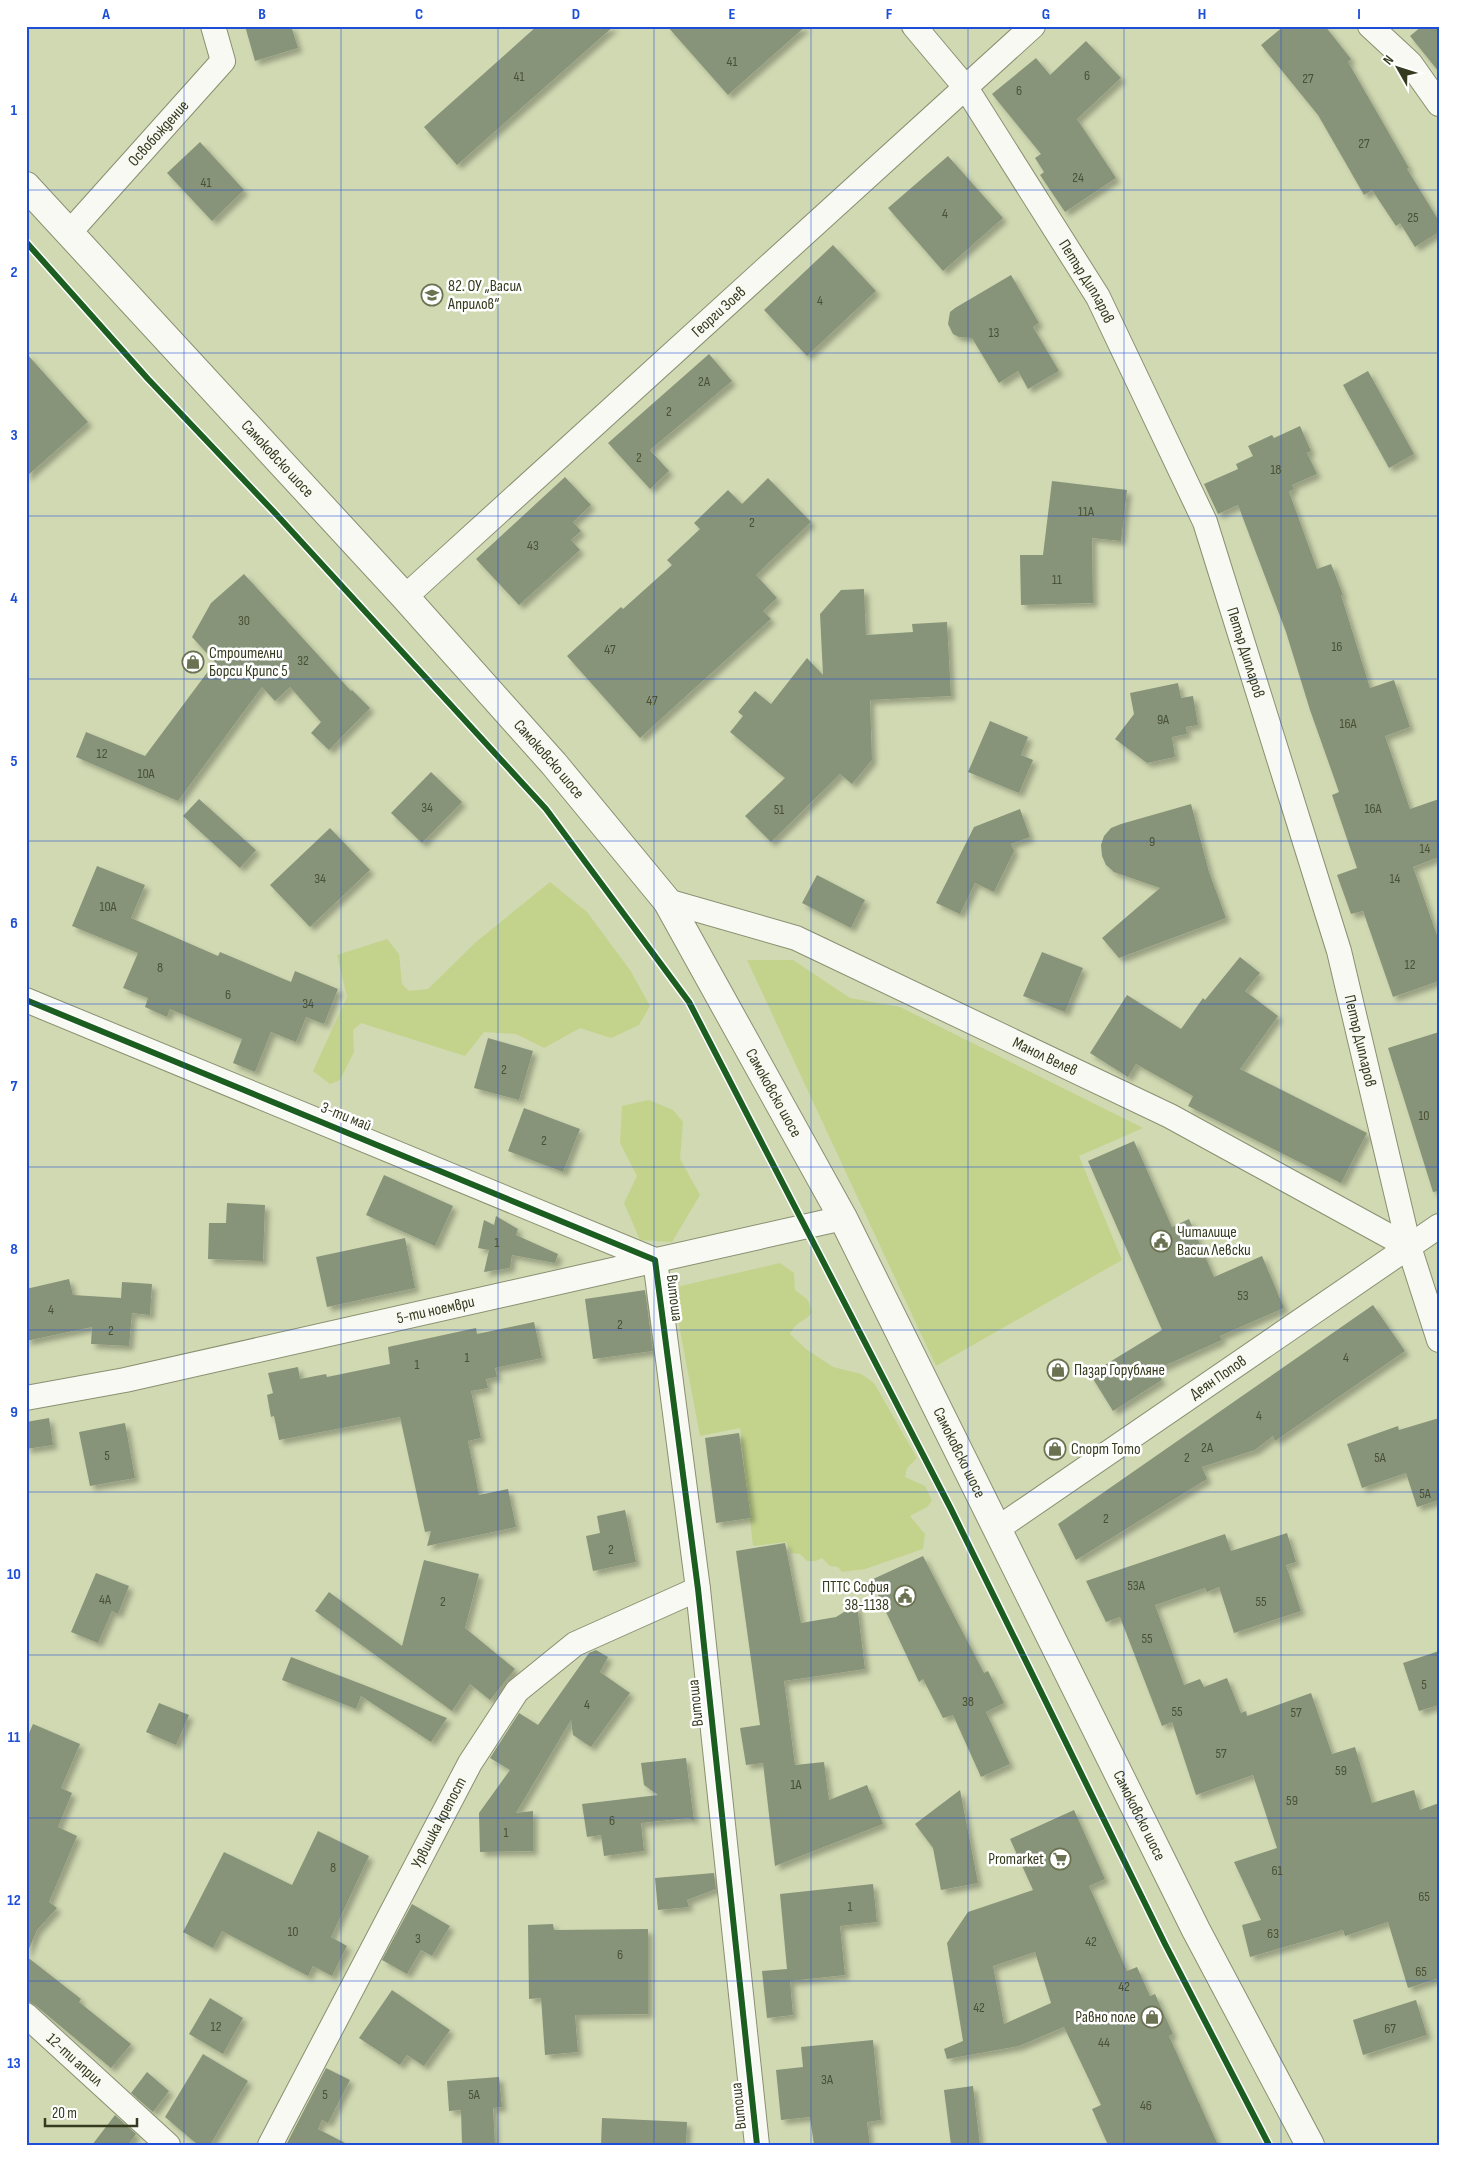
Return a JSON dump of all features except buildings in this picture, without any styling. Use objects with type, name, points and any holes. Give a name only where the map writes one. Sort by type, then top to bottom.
[{"type":"main road","name":"Самоковско шосе","points":[[26,186],[405,597],[554,764],[667,901],[843,1218],[1196,1930],[1310,2145]]},
{"type":"street","name":"Освобождение","points":[[69,233],[223,61],[213,26]]},
{"type":"street","name":"Петър Дипларов","points":[[914,26],[966,88],[1098,298],[1205,522],[1339,951],[1409,1247],[1439,1340]]},
{"type":"street","name":"Георги Зоев","points":[[405,597],[1033,26]]},
{"type":"street","points":[[1370,26],[1410,63],[1439,104]]},
{"type":"street","name":"Манол Велев","points":[[667,901],[796,938],[1170,1116],[1409,1247]]},
{"type":"street","name":"3-ти май","points":[[26,1000],[655,1260]]},
{"type":"street","name":"5-ти ноември","points":[[26,1398],[125,1380],[843,1218]]},
{"type":"street","name":"Деян Попов","points":[[997,1529],[1439,1226]]},
{"type":"street","name":"Витоша","points":[[655,1260],[698,1589],[757,2145]]},
{"type":"street","name":"Урвишка крепост","points":[[270,2145],[470,1763],[517,1691],[575,1644],[698,1589]]},
{"type":"street","name":"12-ти април","points":[[26,2015],[168,2145]]},
{"type":"green space","points":[[550,882],[587,912],[630,970],[650,1006],[639,1025],[611,1038],[580,1028],[544,1048],[516,1034],[484,1032],[465,1056],[361,1023],[353,1030],[354,1052],[340,1080],[330,1084],[313,1071],[347,997],[337,955],[387,939],[399,954],[402,984],[409,991],[428,989],[476,942]]},
{"type":"green space","points":[[747,960],[793,960],[850,998],[900,1007],[1143,1128],[1079,1156],[1122,1260],[936,1366]]},
{"type":"green space","points":[[649,1100],[673,1110],[683,1122],[680,1159],[700,1195],[672,1242],[640,1240],[624,1203],[637,1176],[620,1143],[622,1106]]},
{"type":"green space","points":[[780,1263],[794,1273],[795,1290],[808,1300],[812,1312],[790,1334],[806,1349],[833,1367],[861,1374],[874,1383],[917,1458],[907,1468],[905,1477],[925,1486],[932,1501],[927,1507],[910,1516],[925,1534],[923,1549],[865,1569],[842,1572],[838,1567],[830,1566],[822,1558],[816,1561],[807,1561],[800,1554],[791,1553],[786,1542],[753,1546],[740,1428],[700,1436],[672,1288]]},
{"type":"cycle path","points":[[26,242],[148,379],[275,513],[546,809],[689,1002],[951,1509],[1165,1944],[1269,2145]]},
{"type":"cycle path","points":[[26,1000],[655,1260],[698,1589],[757,2145]]},
{"type":"place","name":"82. ОУ „Васил Априлов“","points":[[432,295]]},
{"type":"place","name":"Строителни Борси Крипс 5","points":[[193,662]]},
{"type":"place","name":"Читалище Васил Левски","points":[[1161,1241]]},
{"type":"place","name":"Пазар Горубляне","points":[[1058,1370]]},
{"type":"place","name":"Спорт Тото","points":[[1055,1449]]},
{"type":"place","name":"ПТТС София 38-1138","points":[[905,1596]]},
{"type":"place","name":"Promarket","points":[[1060,1859]]},
{"type":"place","name":"Равно поле","points":[[1152,2017]]}]
